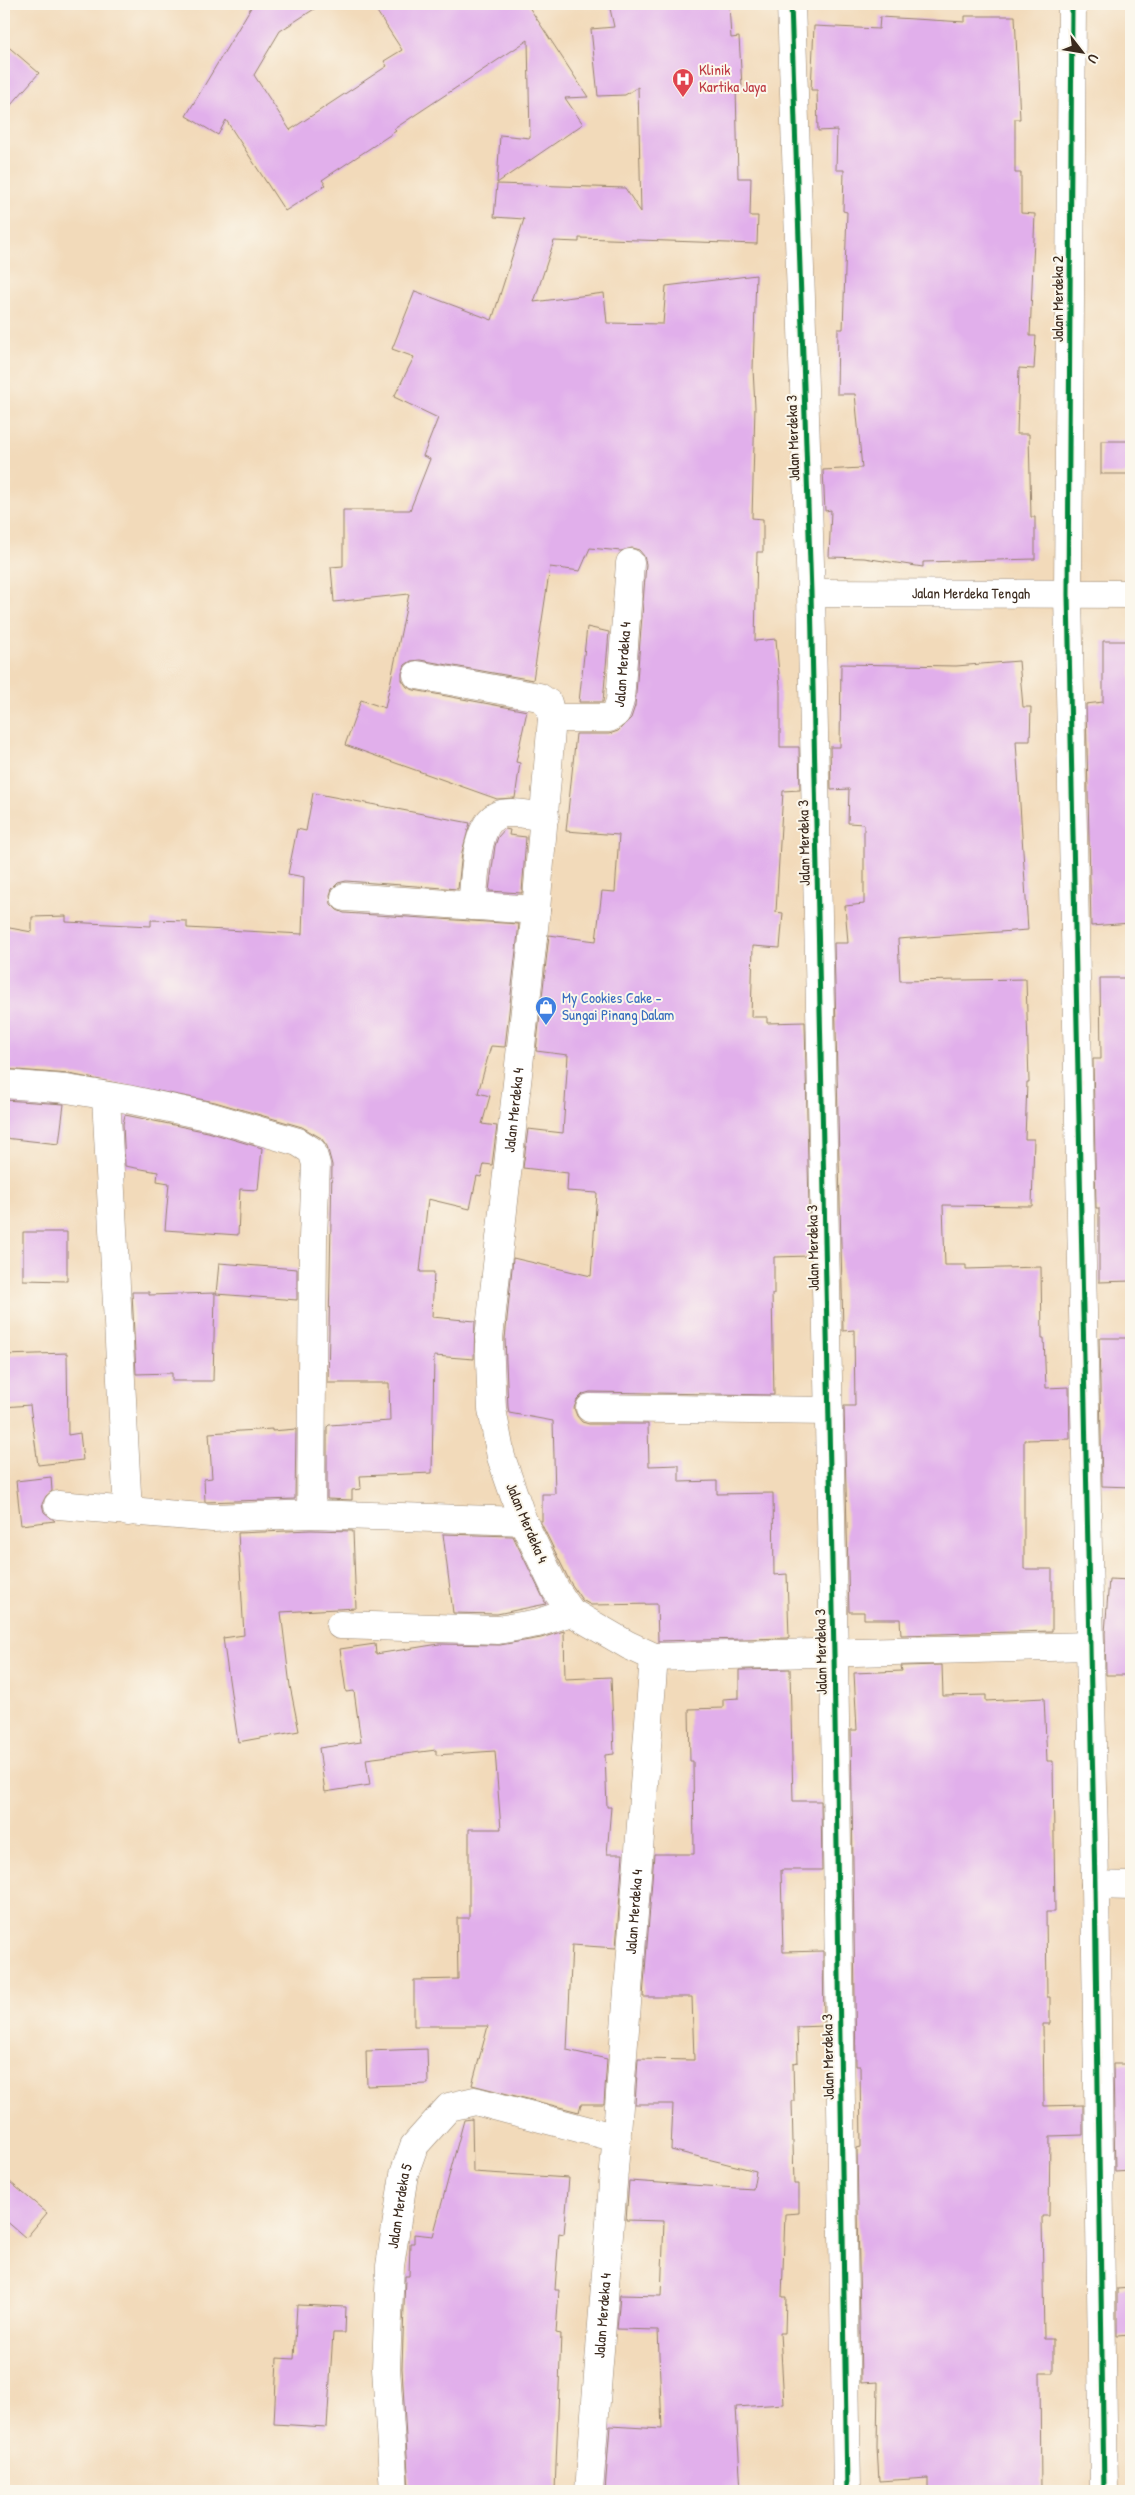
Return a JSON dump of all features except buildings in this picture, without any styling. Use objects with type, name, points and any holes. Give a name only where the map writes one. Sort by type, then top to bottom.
[{"type":"street","name":"Jalan Merdeka 3","points":[[791,4],[811,593],[834,1654],[847,2491]]},
{"type":"street","name":"Jalan Merdeka 2","points":[[1072,4],[1068,595],[1095,1885],[1104,2491]]},
{"type":"street","name":"Jalan Merdeka 4","points":[[589,2491],[654,1657],[628,1645],[572,1612],[556,1590],[523,1521],[501,1458],[492,1409],[490,1338],[536,910],[552,718],[609,718],[618,710],[630,563]]},
{"type":"street","name":"Jalan Merdeka Tengah","points":[[811,593],[1131,594]]},
{"type":"street","points":[[417,675],[539,697],[548,703],[552,718]]},
{"type":"street","points":[[472,906],[480,840],[489,822],[503,814],[545,816]]},
{"type":"street","points":[[344,897],[536,910]]},
{"type":"street","points":[[4,1084],[67,1089],[127,1099],[212,1117],[298,1142],[312,1151],[316,1164],[313,1238],[311,1514]]},
{"type":"street","points":[[106,1097],[128,1512]]},
{"type":"street","points":[[590,1408],[829,1411]]},
{"type":"street","points":[[58,1505],[214,1518],[311,1514],[523,1521]]},
{"type":"street","points":[[340,1625],[498,1630],[538,1623],[572,1612]]},
{"type":"street","points":[[654,1657],[834,1654],[1090,1646]]},
{"type":"street","points":[[1095,1885],[1131,1886]]},
{"type":"street","name":"Jalan Merdeka 5","points":[[394,2491],[386,2368],[390,2266],[404,2174],[414,2146],[449,2107],[475,2101],[617,2138]]},
{"type":"cycle path","points":[[791,4],[811,593],[834,1654],[847,2491]]},
{"type":"cycle path","points":[[1072,4],[1068,595],[1095,1885],[1104,2491]]},
{"type":"place","name":"Klinik Kartika Jaya","points":[[683,98]]},
{"type":"place","name":"My Cookies Cake - Sungai Pinang Dalam","points":[[546,1026]]}]
